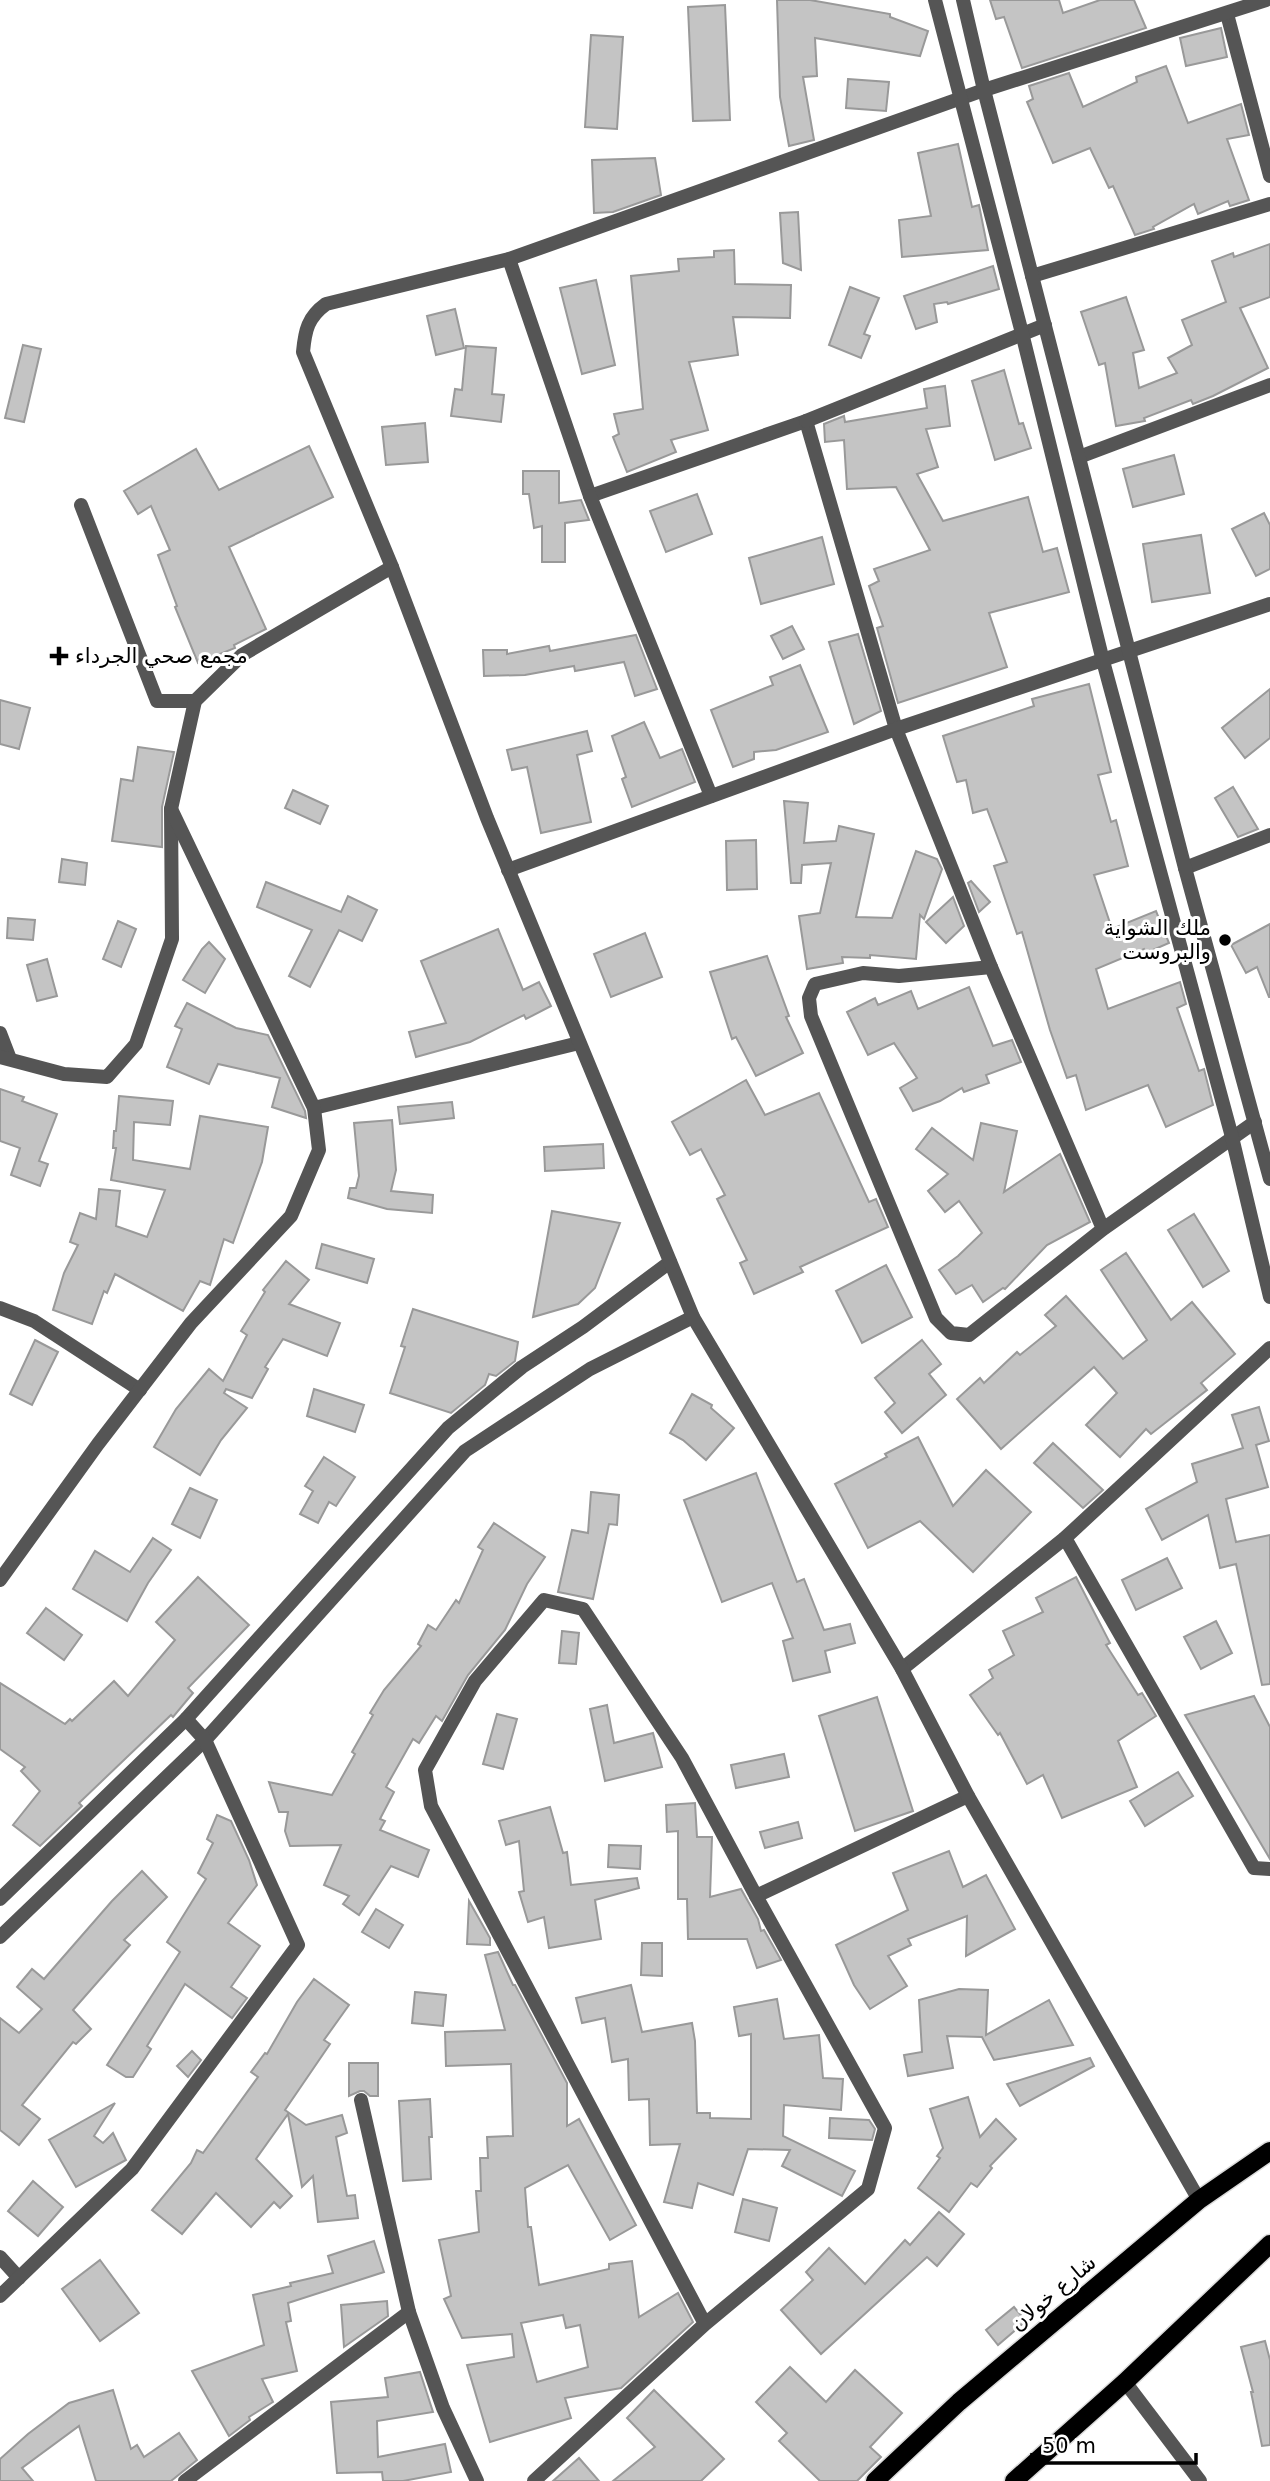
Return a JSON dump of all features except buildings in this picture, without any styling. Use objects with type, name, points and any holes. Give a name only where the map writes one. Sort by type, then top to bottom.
[{"type":"main road","name":"شارع خولان","points":[[875,2481],[959,2402],[1199,2200],[1270,2151]]},
{"type":"main road","points":[[1014,2481],[1125,2382],[1270,2244]]},
{"type":"street","points":[[935,0],[1022,333],[1103,662],[1232,1137],[1270,1297]]},
{"type":"street","points":[[963,0],[1185,868],[1270,1180]]},
{"type":"street","points":[[1199,2200],[968,1796],[902,1669],[693,1317],[508,870],[392,567],[303,352],[305,330],[314,313],[326,304],[509,259],[984,90],[1266,0]]},
{"type":"street","points":[[1227,14],[1270,176]]},
{"type":"street","points":[[1032,276],[1270,204]]},
{"type":"street","points":[[509,259],[590,496],[711,796]]},
{"type":"street","points":[[590,496],[806,421],[1045,325]]},
{"type":"street","points":[[1079,457],[1270,385]]},
{"type":"street","points":[[806,421],[896,729],[991,967],[1103,1229]]},
{"type":"street","points":[[81,505],[157,701],[195,701]]},
{"type":"street","points":[[0,1032],[5,1058],[64,1073],[107,1077],[136,1044],[172,939],[171,809],[195,701],[242,655],[392,567]]},
{"type":"street","points":[[508,870],[896,729],[1270,604]]},
{"type":"street","points":[[2,1572],[191,1323],[291,1216],[320,1150],[314,1108],[171,809]]},
{"type":"street","points":[[1185,868],[1270,835]]},
{"type":"street","points":[[991,967],[899,976],[863,973],[815,984],[809,998],[811,1016],[936,1318],[951,1334],[970,1335],[1103,1229],[1255,1122]]},
{"type":"street","points":[[314,1108],[579,1043]]},
{"type":"street","points":[[0,1899],[186,1719],[448,1428],[522,1367],[583,1327],[670,1262]]},
{"type":"street","points":[[0,1308],[33,1321],[140,1390]]},
{"type":"street","points":[[0,1937],[205,1740],[465,1451],[590,1369],[693,1317]]},
{"type":"street","points":[[902,1669],[1065,1538],[1270,1348]]},
{"type":"street","points":[[1065,1538],[1254,1868],[1270,1869]]},
{"type":"street","points":[[534,2481],[705,2324],[868,2189],[885,2128],[755,1896],[682,1758],[583,1609],[544,1600],[475,1681],[425,1770],[430,1806],[705,2324]]},
{"type":"street","points":[[0,2297],[132,2169],[298,1945],[205,1740],[186,1719]]},
{"type":"street","points":[[755,1896],[968,1796]]},
{"type":"street","points":[[361,2101],[409,2312],[443,2408],[477,2481]]},
{"type":"street","points":[[0,2257],[19,2278]]},
{"type":"street","points":[[185,2481],[409,2312]]},
{"type":"street","points":[[1125,2382],[1200,2481]]},
{"type":"place","name":"مجمع صحي الجرداء","points":[[59,656]]},
{"type":"place","name":"ملك الشواية والبروست","points":[[1225,940]]}]
